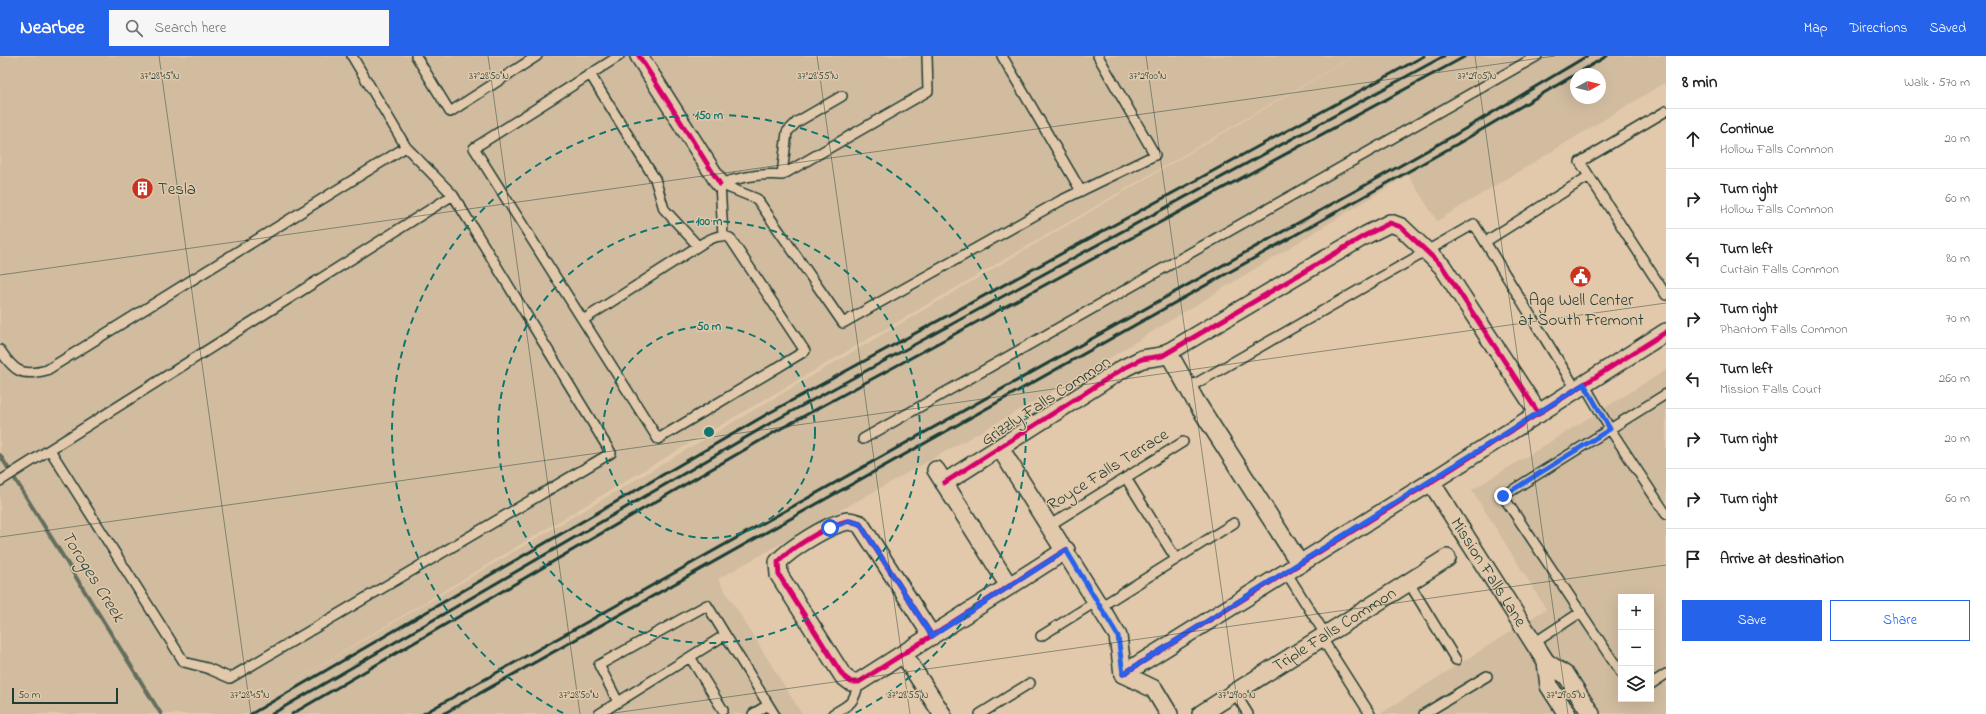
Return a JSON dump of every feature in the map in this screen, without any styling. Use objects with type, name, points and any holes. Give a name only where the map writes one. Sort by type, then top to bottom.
[{"type":"street","points":[[639,56],[720,184]]},
{"type":"street","name":"Grizzly Falls Common","points":[[1009,586],[940,476],[1000,448],[1124,368],[1142,360],[1162,356],[1366,235],[1390,223],[1401,227],[1427,251]]},
{"type":"street","points":[[1427,251],[1442,266],[1539,414]]},
{"type":"street","points":[[1123,674],[1539,414],[1666,332]]},
{"type":"street","points":[[1168,352],[1293,568]]},
{"type":"street","points":[[1000,448],[1066,550],[1118,636],[1123,674]]},
{"type":"street","name":"Mission Falls Lane","points":[[1431,482],[1546,662],[1567,676],[1591,714]]},
{"type":"street","points":[[932,636],[860,524],[849,521],[830,528],[788,552],[778,562],[779,575],[843,676],[851,682],[859,682],[904,655],[1066,550]]},
{"type":"street","name":"Triple Falls Common","points":[[1201,714],[1447,558]]},
{"type":"street","points":[[904,655],[942,714]]},
{"type":"street","name":"Mission Falls Lane","points":[[1546,662],[1549,686],[1567,714]]},
{"type":"street","points":[[1123,674],[1154,689],[1169,714]]},
{"type":"lane","points":[[50,450],[184,662],[207,668],[230,678],[611,453],[453,195],[406,147],[352,56]]},
{"type":"lane","points":[[416,56],[450,112],[537,56]]},
{"type":"lane","points":[[583,320],[698,246],[723,235],[730,238],[805,351],[658,439],[474,148],[619,56]]},
{"type":"lane","points":[[720,184],[743,176],[769,174],[782,175],[928,91],[927,56]]},
{"type":"lane","points":[[1002,56],[1081,191]]},
{"type":"lane","points":[[720,184],[757,200],[843,323],[1081,191],[1155,155],[1098,56]]},
{"type":"lane","points":[[863,439],[1537,56]]},
{"type":"lane","points":[[590,74],[655,179],[664,209],[698,246]]},
{"type":"lane","points":[[782,175],[787,132],[797,122],[842,96]]},
{"type":"lane","points":[[1666,111],[1580,162],[1666,295]]},
{"type":"lane","points":[[0,350],[10,365],[20,372],[34,374],[47,370],[406,147]]},
{"type":"lane","points":[[1485,242],[1589,176]]},
{"type":"lane","points":[[720,184],[723,235]]},
{"type":"lane","points":[[0,481],[453,195]]},
{"type":"lane","points":[[1188,388],[1474,224],[1580,387],[1610,429],[1666,514]]},
{"type":"lane","points":[[1618,669],[1503,496],[1666,394]]},
{"type":"lane","name":"Royce Falls Terrace","points":[[1050,526],[1183,442]]},
{"type":"lane","points":[[1126,478],[1176,559]]},
{"type":"lane","points":[[1041,636],[1176,559],[1234,523]]},
{"type":"lane","points":[[1293,568],[1323,636],[1370,714]]},
{"type":"lane","points":[[1409,583],[1456,660]]},
{"type":"lane","points":[[618,702],[599,665],[707,605],[774,714]]},
{"type":"lane","points":[[1534,643],[1580,612]]},
{"type":"lane","points":[[599,714],[725,635]]},
{"type":"lane","points":[[690,657],[723,710]]},
{"type":"lane","points":[[1654,682],[1666,674]]},
{"type":"lane","points":[[1424,714],[1487,676]]},
{"type":"lane","points":[[833,714],[852,703],[856,697],[859,682]]},
{"type":"lane","points":[[980,714],[1030,683]]},
{"type":"lane","points":[[1235,693],[1248,714]]},
{"type":"lane","points":[[753,714],[768,705]]},
{"type":"shaded area","points":[[0,56],[1353,56],[651,466],[269,696],[1354,56],[1666,56],[1666,82],[1437,221],[1408,175],[1080,376],[718,579],[802,714],[0,714]]},
{"type":"shaded area","points":[[1666,370],[1666,713],[1380,714],[1546,609],[1472,490]]},
{"type":"waterway","name":"Toroges Creek","points":[[0,455],[161,714]]},
{"type":"railway","points":[[251,714],[769,413],[1424,56]]},
{"type":"railway","points":[[272,714],[774,421],[1444,56]]},
{"type":"railway","points":[[292,714],[780,429],[1466,56]]},
{"type":"railway","points":[[423,714],[1453,136],[1587,56]]},
{"type":"railway","points":[[1586,68],[1607,56]]},
{"type":"railway","points":[[443,714],[1459,143],[1570,78]]},
{"type":"cycle path","points":[[639,56],[720,184]]},
{"type":"cycle path","points":[[944,483],[1124,368],[1142,359],[1162,356],[1366,235],[1390,223],[1401,227],[1442,266],[1539,414]]},
{"type":"cycle path","points":[[1123,674],[1431,482],[1666,332]]},
{"type":"cycle path","points":[[932,636],[860,524],[848,521],[831,527],[801,544],[778,562],[779,575],[843,676],[851,682],[859,682],[1066,550]]},
{"type":"place","name":"Tesla","points":[[142,189]]},
{"type":"place","name":"Age Well Center at South Fremont","points":[[1581,276]]},
{"type":"route","points":[[830,528],[849,521],[860,524],[932,636],[1066,550],[1118,636],[1123,674],[1431,482],[1584,384],[1610,429],[1503,496]]}]
